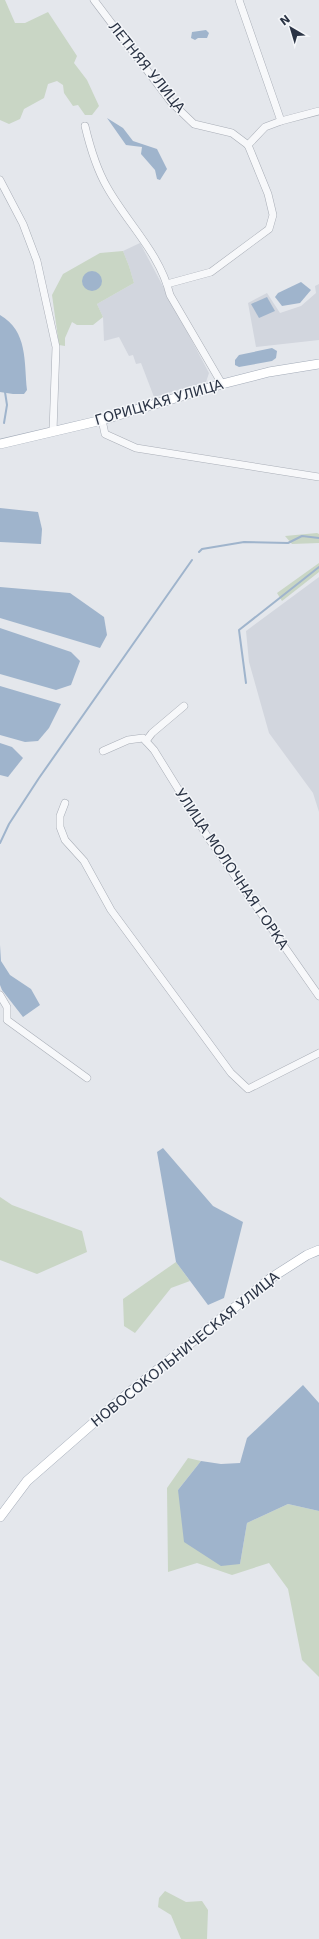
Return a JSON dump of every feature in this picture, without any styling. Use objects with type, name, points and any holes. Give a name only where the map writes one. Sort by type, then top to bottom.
[{"type":"main road","name":"ГОРИЦКАЯ УЛИЦА","points":[[0,444],[102,420],[222,384],[269,372],[319,364]]},
{"type":"main road","name":"НОВОСОКОЛЬНИЧЕСКАЯ УЛИЦА","points":[[0,1517],[27,1482],[137,1386],[271,1278],[307,1255],[319,1250]]},
{"type":"street","name":"ЛЕТНЯЯ УЛИЦА","points":[[94,0],[171,102],[194,124],[232,133],[248,145]]},
{"type":"street","points":[[240,0],[281,121]]},
{"type":"street","points":[[167,284],[211,272],[269,229],[273,215],[268,194],[248,145],[265,127],[281,121],[319,111]]},
{"type":"street","points":[[85,126],[92,153],[107,187],[149,248],[167,284],[170,295],[222,384]]},
{"type":"street","points":[[0,180],[23,224],[37,261],[56,347],[53,431]]},
{"type":"street","points":[[102,420],[105,434],[136,448],[319,477]]},
{"type":"street","points":[[103,751],[128,740],[143,738],[146,741],[152,732],[184,706]]},
{"type":"street","name":"УЛИЦА МОЛОЧНАЯ ГОРКА","points":[[146,741],[154,750],[209,839],[319,996]]},
{"type":"street","points":[[65,803],[60,816],[60,827],[65,840],[84,861],[111,910],[231,1073],[248,1089],[319,1053]]},
{"type":"street","points":[[0,995],[7,1006],[7,1020],[87,1078]]},
{"type":"shaded area","points":[[140,243],[209,373],[206,382],[154,397],[141,363],[136,364],[133,355],[129,356],[119,337],[104,341],[103,317],[97,304],[134,283],[123,251]]},
{"type":"shaded area","points":[[319,284],[319,340],[256,347],[248,303],[267,293],[280,313],[301,306],[316,293],[315,286]]},
{"type":"shaded area","points":[[319,577],[319,812],[313,793],[269,733],[249,662],[246,631]]},
{"type":"green space","points":[[0,0],[5,0],[15,23],[25,23],[48,12],[77,56],[74,63],[87,80],[99,106],[92,115],[85,115],[78,105],[73,106],[64,93],[63,85],[57,81],[48,84],[44,98],[24,109],[20,119],[9,124],[0,120]]},
{"type":"green space","points":[[123,251],[134,283],[97,304],[103,317],[93,325],[77,325],[72,322],[65,338],[65,346],[59,345],[52,295],[63,274],[100,253]]},
{"type":"green space","points":[[319,534],[319,543],[292,544],[285,536]]},
{"type":"green space","points":[[319,563],[319,572],[282,601],[277,593]]},
{"type":"green space","points":[[0,1197],[12,1205],[82,1231],[87,1252],[37,1274],[0,1260]]},
{"type":"green space","points":[[176,1262],[190,1281],[171,1288],[135,1333],[124,1326],[123,1299]]},
{"type":"green space","points":[[188,1458],[201,1461],[178,1490],[240,1564],[247,1523],[288,1504],[319,1511],[319,1677],[302,1660],[288,1589],[269,1563],[232,1575],[197,1563],[168,1572],[167,1488]]},
{"type":"green space","points":[[165,1891],[186,1902],[202,1901],[208,1910],[207,1939],[181,1939],[171,1915],[158,1907],[159,1898]]},
{"type":"water","points":[[206,30],[209,33],[207,38],[198,38],[195,40],[191,38],[192,32]]},
{"type":"water","points":[[107,118],[123,128],[133,141],[157,149],[167,169],[160,180],[157,179],[155,170],[141,154],[142,147],[126,145]]},
{"type":"water","points":[[92,271],[99,274],[102,281],[99,288],[92,291],[85,288],[82,281],[85,274]]},
{"type":"water","points":[[301,282],[311,290],[300,303],[282,306],[275,297],[278,293]]},
{"type":"water","points":[[267,297],[275,311],[259,318],[251,304]]},
{"type":"water","points":[[0,315],[16,330],[20,338],[25,358],[27,390],[24,394],[0,392]]},
{"type":"water","points":[[272,348],[277,351],[276,358],[272,361],[239,367],[235,365],[235,360],[239,355]]},
{"type":"water","points":[[0,508],[38,512],[42,529],[41,544],[0,542]]},
{"type":"water","points":[[0,587],[70,593],[104,617],[107,635],[100,648],[0,618]]},
{"type":"water","points":[[0,628],[71,652],[80,661],[71,685],[56,690],[0,674]]},
{"type":"water","points":[[0,686],[61,704],[49,728],[38,741],[25,742],[0,735]]},
{"type":"water","points":[[0,743],[12,747],[23,758],[8,777],[0,775]]},
{"type":"water","points":[[0,945],[1,961],[10,975],[31,989],[40,1005],[23,1017],[2,990],[0,985]]},
{"type":"water","points":[[163,1148],[213,1206],[243,1222],[224,1298],[208,1305],[176,1262],[157,1152]]},
{"type":"water","points":[[303,1385],[319,1403],[319,1511],[288,1504],[247,1523],[240,1564],[221,1566],[184,1542],[178,1490],[201,1461],[221,1464],[240,1463],[247,1438]]},
{"type":"waterway","points":[[4,423],[7,405],[5,392]]},
{"type":"waterway","points":[[199,552],[202,549],[244,542],[288,543],[302,536],[319,538]]},
{"type":"waterway","points":[[0,843],[9,824],[39,778],[192,560]]},
{"type":"waterway","points":[[246,683],[239,630],[319,567]]}]
